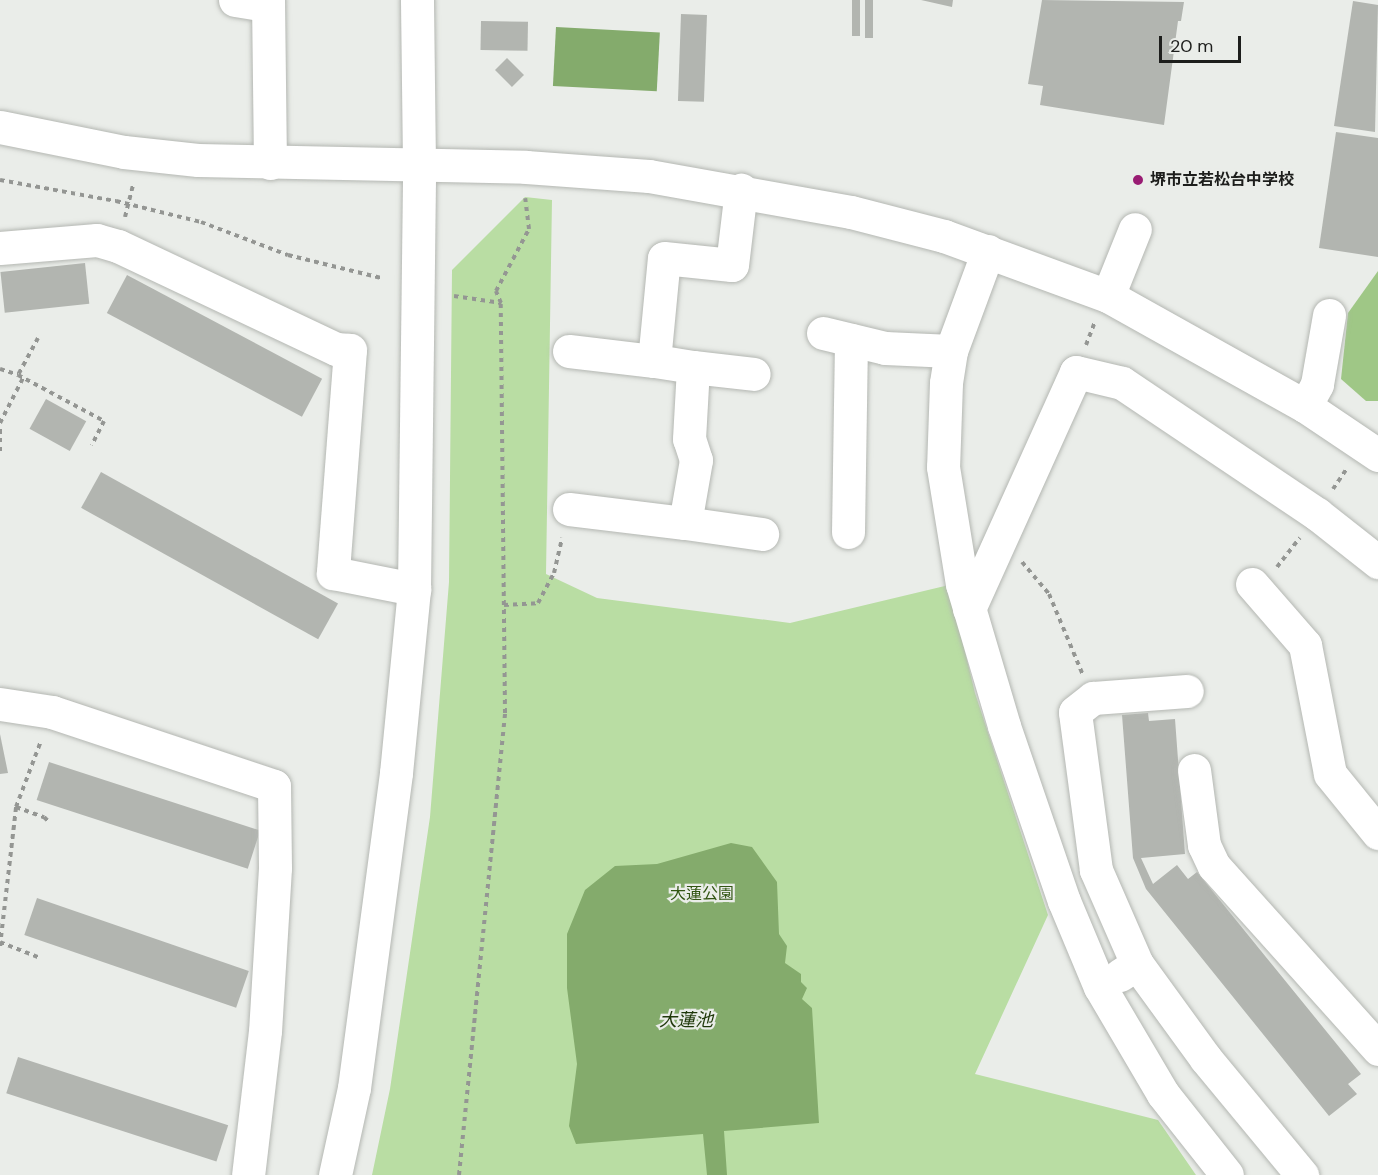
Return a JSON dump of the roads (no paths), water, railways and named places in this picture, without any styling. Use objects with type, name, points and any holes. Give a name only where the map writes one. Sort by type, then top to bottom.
[{"type":"street","points":[[236,0],[268,2],[270,163]]},
{"type":"street","points":[[335,1175],[358,1053],[396,773],[414,590],[419,165],[417,0]]},
{"type":"street","points":[[0,127],[124,152],[270,163],[526,167],[649,176],[741,189],[851,212],[987,251],[1108,296],[1305,406],[1364,459]]},
{"type":"street","points":[[654,362],[664,258],[732,266],[741,189]]},
{"type":"street","points":[[1108,296],[1136,229]]},
{"type":"street","points":[[0,248],[97,240],[118,246],[336,350],[350,350],[333,573],[414,590]]},
{"type":"street","points":[[987,251],[951,351],[946,383],[943,467],[969,609],[1007,737],[1064,901],[1101,987],[1163,1094],[1227,1175]]},
{"type":"street","points":[[1305,406],[1317,384],[1329,315]]},
{"type":"street","points":[[848,532],[837,336],[885,348],[951,351]]},
{"type":"street","points":[[569,351],[754,374]]},
{"type":"street","points":[[686,523],[696,460],[689,439],[693,367]]},
{"type":"street","points":[[969,609],[1076,372],[1122,383],[1317,514],[1378,562]]},
{"type":"street","points":[[569,509],[762,534]]},
{"type":"street","points":[[1252,584],[1305,645],[1330,774],[1378,833]]},
{"type":"street","points":[[1187,691],[1093,698],[1075,712],[1096,870],[1137,964],[1206,1059],[1302,1175]]},
{"type":"street","points":[[0,704],[52,712],[274,786],[275,868],[266,1031],[248,1175]]},
{"type":"street","points":[[1194,770],[1204,845],[1214,866],[1378,1049]]},
{"type":"street","points":[[1101,987],[1137,964]]},
{"type":"water","points":[[556,27],[660,32],[657,91],[553,86]]},
{"type":"water","name":"大蓮池","points":[[731,843],[752,847],[777,882],[779,934],[787,946],[785,963],[801,974],[801,982],[807,988],[802,999],[812,1008],[819,1123],[724,1131],[727,1175],[707,1175],[703,1134],[576,1144],[569,1126],[577,1064],[567,988],[567,934],[585,890],[615,866],[657,864]]},
{"type":"place","name":"堺市立若松台中学校","points":[[1138,180]]},
{"type":"park label","name":"大蓮公園","points":[[702,894]]}]
